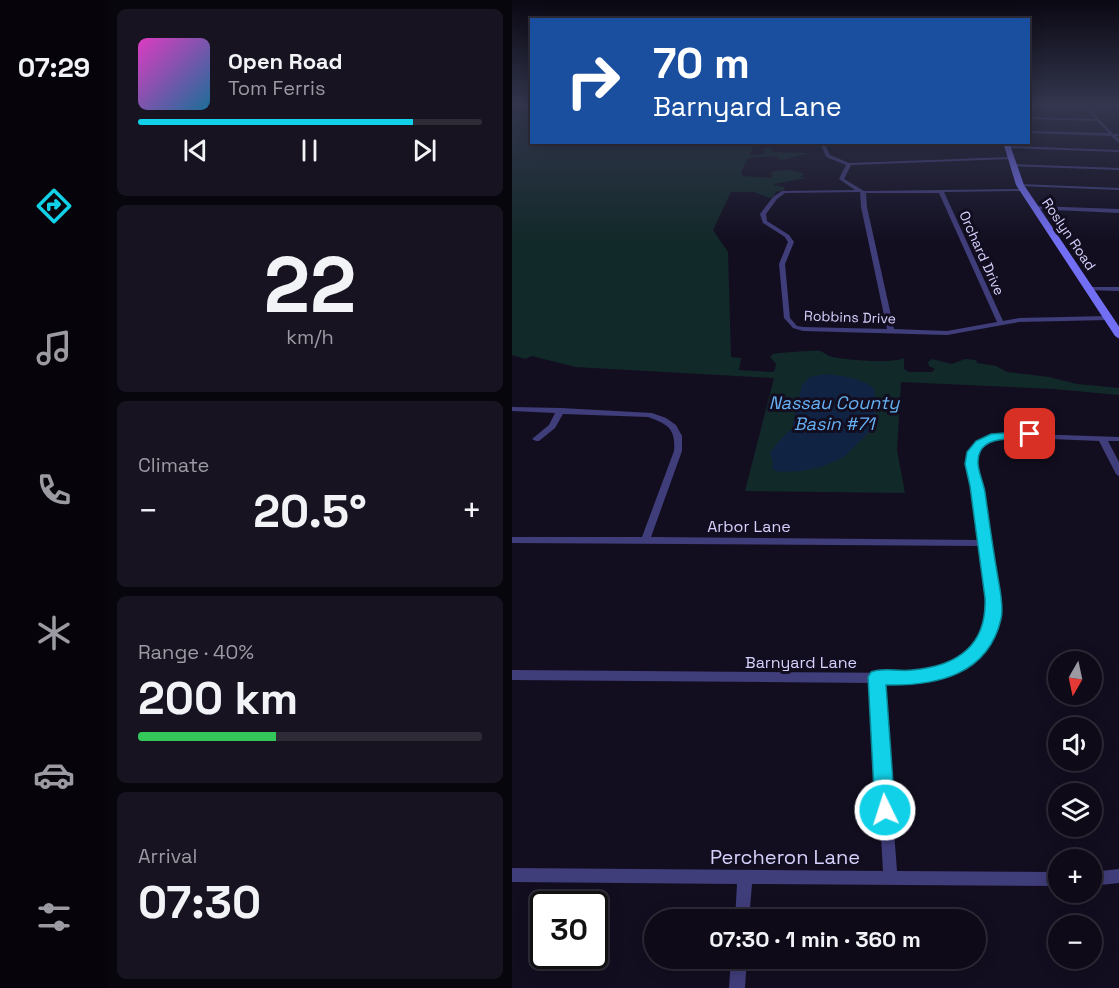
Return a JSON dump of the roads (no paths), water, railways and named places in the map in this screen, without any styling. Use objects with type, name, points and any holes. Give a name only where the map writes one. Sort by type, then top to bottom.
[{"type":"main road","name":"Roslyn Road","points":[[1008,151],[1022,188],[1120,336]]},
{"type":"street","points":[[826,151],[828,156],[849,164],[1011,162],[1120,169]]},
{"type":"street","points":[[849,164],[841,179],[862,192],[941,192],[1022,188],[1120,189]]},
{"type":"street","name":"Robbins Drive","points":[[862,192],[784,192],[775,198],[762,218],[787,236],[791,242],[782,264],[789,322],[795,327],[811,330],[947,333],[1026,319],[1108,318]]},
{"type":"street","points":[[862,192],[891,330]]},
{"type":"street","name":"Orchard Drive","points":[[941,192],[1001,324]]},
{"type":"street","points":[[1036,208],[1120,211]]},
{"type":"street","points":[[1089,289],[1120,289]]},
{"type":"street","points":[[512,410],[562,410],[649,415],[668,422],[679,433],[678,451],[645,541]]},
{"type":"street","points":[[536,439],[552,426],[562,410]]},
{"type":"street","name":"Barnyard Lane","points":[[512,675],[910,678],[941,673],[963,663],[977,651],[990,632],[994,617],[985,543],[971,464],[973,452],[980,444],[995,436],[1012,434],[1120,439]]},
{"type":"street","points":[[1102,438],[1120,474]]},
{"type":"street","name":"Arbor Lane","points":[[512,540],[985,543]]},
{"type":"street","points":[[877,677],[890,877]]},
{"type":"street","name":"Percheron Lane","points":[[512,875],[1048,879]]},
{"type":"street","points":[[743,909],[745,876]]},
{"type":"street","points":[[1102,878],[1120,876]]},
{"type":"street","points":[[737,988],[738,969]]},
{"type":"water","name":"Nassau County Basin #71","points":[[825,374],[856,379],[874,388],[876,410],[871,430],[844,457],[822,467],[779,472],[772,469],[773,462],[770,453],[792,429],[802,385],[810,377]]}]
